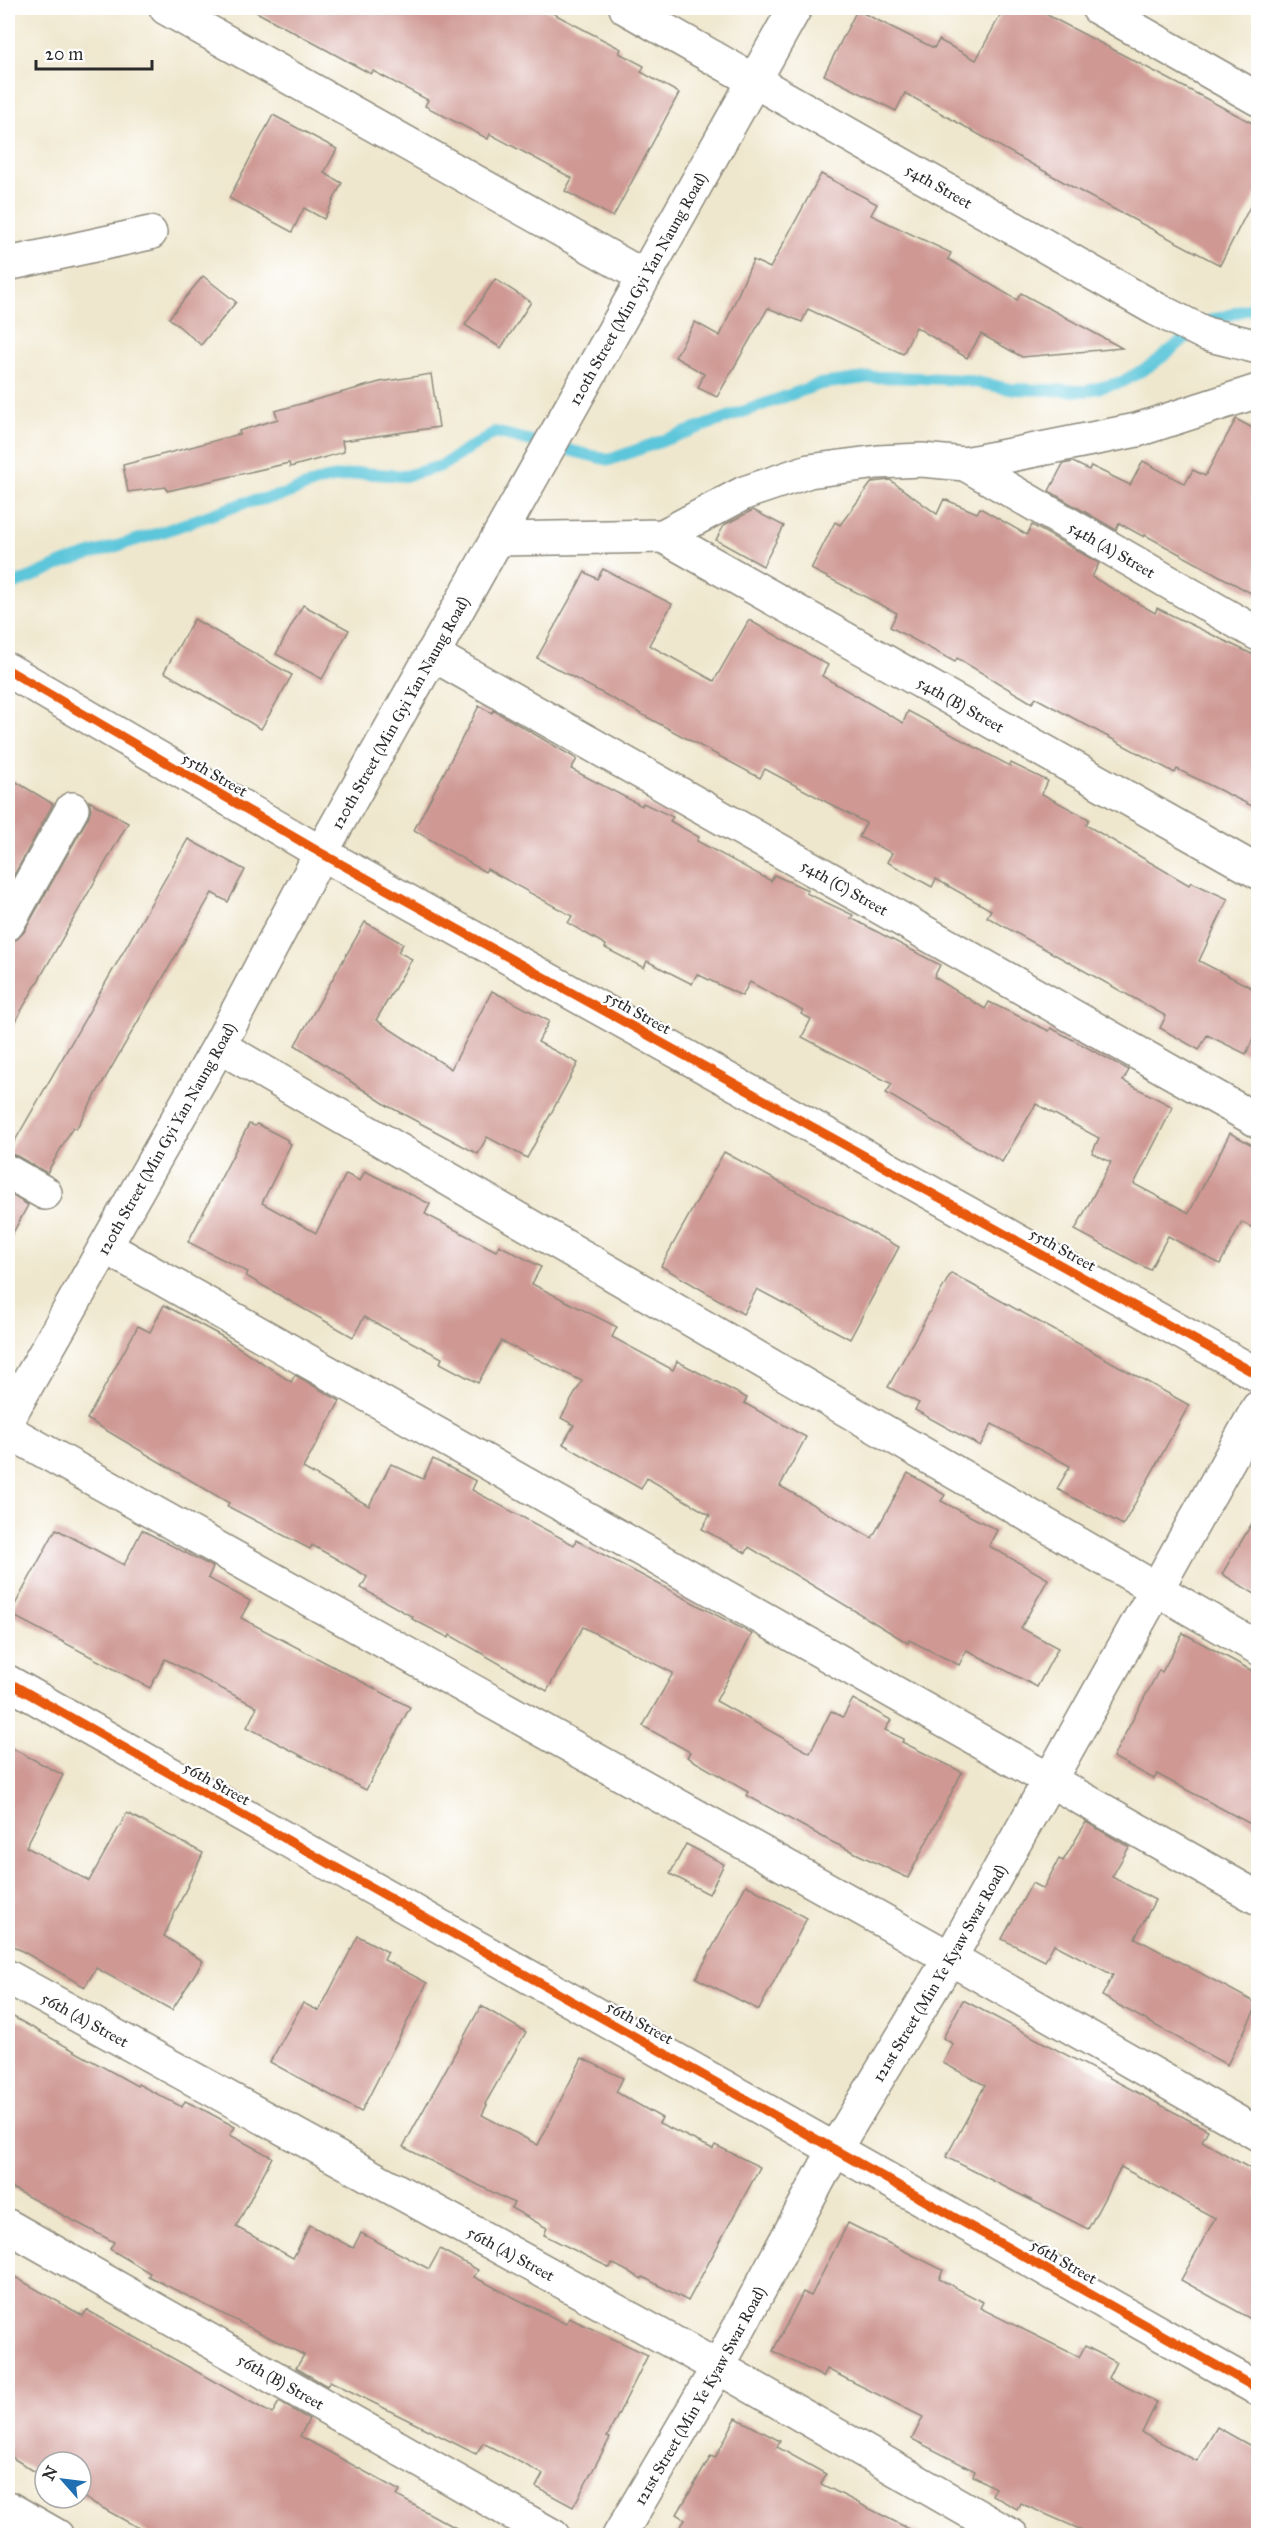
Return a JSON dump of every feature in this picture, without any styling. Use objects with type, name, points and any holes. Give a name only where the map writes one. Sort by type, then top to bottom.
[{"type":"street","points":[[166,8],[643,276]]},
{"type":"street","name":"54th Street","points":[[627,8],[1156,309],[1206,334],[1258,347]]},
{"type":"street","name":"120th Street (Min Gyi Yan Naung Road)","points":[[8,1418],[219,1046],[321,853],[561,427],[753,79],[795,8]]},
{"type":"street","points":[[1098,8],[1258,99]]},
{"type":"street","points":[[8,264],[150,233]]},
{"type":"street","points":[[498,539],[663,536],[744,492],[809,471],[878,462],[922,460],[965,464],[1137,430],[1258,391]]},
{"type":"street","name":"54th (A) Street","points":[[965,464],[1258,634]]},
{"type":"street","name":"54th (B) Street","points":[[663,536],[1258,872]]},
{"type":"street","name":"54th (C) Street","points":[[432,654],[1258,1121]]},
{"type":"street","name":"55th Street","points":[[8,670],[321,853],[1258,1375]]},
{"type":"street","points":[[8,923],[72,809]]},
{"type":"street","points":[[219,1046],[1258,1648]]},
{"type":"street","points":[[8,1172],[45,1193]]},
{"type":"street","points":[[106,1247],[1258,1898]]},
{"type":"street","name":"121st Street (Min Ye Kyaw Swar Road)","points":[[619,2535],[718,2367],[835,2150],[950,1958],[1258,1408]]},
{"type":"street","points":[[8,1431],[950,1958],[1258,2134]]},
{"type":"street","name":"56th Street","points":[[8,1682],[1258,2389]]},
{"type":"street","name":"56th (A) Street","points":[[8,1977],[718,2367],[1011,2535]]},
{"type":"street","name":"56th (B) Street","points":[[8,2226],[553,2535]]},
{"type":"street","points":[[8,2508],[57,2535]]},
{"type":"building","points":[[249,8],[543,8],[621,49],[619,53],[644,66],[641,72],[679,93],[613,217],[565,191],[572,178],[490,134],[488,139],[425,106],[428,100],[373,71],[371,74]]},
{"type":"building","points":[[1004,8],[1034,8],[1258,126],[1258,191],[1220,265],[1085,194],[905,93],[896,111],[824,75],[857,10],[934,48],[939,40],[976,60]]},
{"type":"building","points":[[273,115],[337,149],[324,173],[342,183],[324,219],[304,208],[292,232],[229,198]]},
{"type":"building","points":[[821,174],[877,204],[871,215],[951,253],[948,259],[1017,300],[1021,293],[1122,348],[1022,357],[981,334],[967,358],[916,327],[903,354],[808,309],[802,322],[768,308],[717,397],[698,388],[704,374],[675,357],[695,322],[720,336],[753,260],[770,268]]},
{"type":"building","points":[[203,276],[236,302],[201,345],[169,318]]},
{"type":"building","points":[[495,279],[531,302],[501,348],[465,325]]},
{"type":"building","points":[[431,374],[439,427],[342,441],[344,452],[290,467],[289,463],[167,491],[166,487],[128,492],[123,465],[240,434],[239,431],[278,419],[275,411],[380,382]]},
{"type":"building","points":[[1236,419],[1258,431],[1258,597],[1145,535],[1144,537],[1119,523],[1116,530],[1049,491],[1063,464],[1073,462],[1089,470],[1091,466],[1130,485],[1143,461],[1185,484],[1193,470],[1205,476]]},
{"type":"building","points":[[890,480],[937,514],[944,499],[977,513],[980,508],[1027,535],[1032,525],[1099,563],[1092,577],[1155,613],[1157,608],[1258,657],[1258,809],[1177,769],[1175,773],[1036,698],[1032,703],[957,658],[955,662],[890,627],[897,613],[811,569],[835,522],[840,525],[872,482]]},
{"type":"building","points":[[753,510],[784,526],[763,566],[716,540],[724,525]]},
{"type":"building","points":[[603,569],[672,604],[649,645],[714,681],[749,620],[828,665],[822,676],[903,723],[908,711],[1010,766],[1011,763],[1048,781],[1042,794],[1089,819],[1086,825],[1189,885],[1191,882],[1228,899],[1199,961],[1258,991],[1258,1028],[1246,1054],[1207,1035],[1199,1050],[1160,1028],[1166,1016],[987,917],[991,910],[936,879],[932,887],[887,862],[892,853],[859,837],[866,823],[765,769],[760,778],[537,658],[585,572],[597,579]]},
{"type":"building","points":[[303,605],[349,630],[322,679],[276,654]]},
{"type":"building","points":[[194,619],[292,675],[261,729],[164,672]]},
{"type":"building","points":[[479,706],[492,713],[493,710],[577,759],[571,769],[642,806],[643,803],[673,817],[670,821],[699,837],[697,841],[771,881],[774,875],[808,890],[806,893],[853,915],[851,918],[940,965],[934,977],[985,1009],[989,1002],[1049,1031],[1051,1028],[1129,1070],[1123,1081],[1173,1107],[1134,1184],[1189,1213],[1230,1133],[1258,1148],[1258,1231],[1242,1222],[1220,1264],[1168,1236],[1150,1270],[1075,1230],[1111,1162],[1092,1153],[1099,1138],[1036,1104],[1002,1162],[886,1093],[892,1084],[802,1037],[811,1019],[801,1014],[803,1011],[750,982],[742,996],[697,974],[692,984],[647,961],[644,968],[605,948],[606,945],[568,923],[572,916],[487,869],[485,872],[414,830]]},
{"type":"building","points":[[8,777],[53,804],[8,886]]},
{"type":"building","points":[[89,801],[128,823],[8,1034],[8,942],[17,939],[24,932],[88,818],[91,809]]},
{"type":"building","points":[[188,839],[245,870],[228,902],[212,893],[76,1129],[73,1127],[47,1173],[8,1153]]},
{"type":"building","points":[[365,922],[403,944],[398,952],[412,959],[376,1020],[451,1069],[492,991],[549,1021],[538,1042],[578,1063],[527,1158],[487,1137],[478,1154],[388,1106],[295,1045]]},
{"type":"building","points":[[249,1124],[255,1126],[257,1124],[288,1140],[287,1142],[291,1144],[262,1203],[316,1233],[346,1174],[360,1181],[365,1171],[430,1204],[425,1214],[496,1251],[499,1245],[541,1267],[532,1284],[617,1327],[612,1337],[673,1370],[677,1361],[747,1398],[744,1403],[806,1437],[780,1486],[872,1538],[908,1473],[945,1495],[941,1501],[997,1530],[989,1546],[1048,1579],[1021,1628],[1058,1648],[1037,1687],[967,1650],[959,1665],[909,1640],[908,1643],[749,1547],[746,1553],[702,1529],[710,1515],[647,1478],[641,1489],[563,1444],[574,1425],[561,1418],[582,1381],[501,1341],[478,1383],[440,1363],[442,1358],[364,1317],[353,1337],[246,1276],[248,1272],[188,1242]]},
{"type":"building","points":[[724,1152],[899,1247],[850,1339],[757,1289],[743,1314],[661,1266]]},
{"type":"building","points":[[8,1193],[28,1205],[8,1242]]},
{"type":"building","points":[[951,1273],[1189,1405],[1123,1525],[1057,1489],[1070,1466],[992,1424],[980,1446],[915,1410],[919,1403],[888,1387]]},
{"type":"building","points":[[164,1305],[223,1337],[291,1382],[295,1375],[340,1401],[303,1468],[369,1506],[391,1464],[423,1479],[433,1459],[476,1481],[472,1490],[574,1545],[576,1540],[752,1634],[716,1701],[810,1753],[831,1711],[843,1717],[853,1699],[891,1720],[885,1730],[904,1739],[902,1742],[962,1772],[908,1878],[830,1841],[746,1795],[748,1792],[687,1757],[690,1752],[643,1726],[673,1673],[583,1627],[547,1691],[450,1635],[449,1638],[412,1619],[413,1617],[361,1588],[367,1577],[363,1574],[312,1545],[310,1549],[227,1506],[229,1503],[87,1419],[138,1326],[150,1332]]},
{"type":"building","points":[[1258,1513],[1258,1596],[1222,1574]]},
{"type":"building","points":[[56,1529],[124,1565],[142,1530],[213,1567],[208,1578],[250,1601],[241,1618],[410,1707],[366,1790],[247,1727],[257,1707],[165,1659],[150,1688],[10,1614]]},
{"type":"building","points":[[1183,1633],[1258,1674],[1258,1828],[1157,1774],[1154,1779],[1113,1757],[1159,1670],[1162,1672]]},
{"type":"building","points":[[8,1746],[63,1775],[26,1847],[89,1881],[127,1813],[203,1853],[164,1936],[203,1961],[172,2010],[96,1968],[85,1987],[8,1943]]},
{"type":"building","points":[[1086,1822],[1129,1847],[1112,1877],[1155,1900],[1135,1938],[1258,2004],[1227,2065],[1102,1996],[1113,1975],[1054,1944],[1045,1961],[1002,1939],[1032,1883],[1043,1889],[1059,1859],[1063,1861]]},
{"type":"building","points":[[686,1844],[724,1864],[709,1894],[670,1874]]},
{"type":"building","points":[[746,1885],[807,1918],[759,2010],[696,1978]]},
{"type":"building","points":[[358,1936],[388,1952],[384,1960],[427,1983],[361,2112],[270,2062],[303,2003],[319,2011]]},
{"type":"building","points":[[963,2000],[1208,2130],[1202,2141],[1258,2173],[1258,2323],[1181,2280],[1215,2218],[1121,2167],[1088,2229],[946,2157],[985,2085],[943,2063],[953,2044],[943,2038]]},
{"type":"building","points":[[481,2006],[526,2032],[485,2104],[487,2105],[482,2115],[538,2145],[582,2058],[623,2078],[616,2092],[662,2118],[659,2123],[713,2149],[715,2145],[760,2167],[688,2301],[643,2277],[642,2279],[612,2263],[610,2268],[544,2235],[547,2228],[511,2208],[514,2203],[403,2147]]},
{"type":"building","points":[[8,2014],[137,2086],[138,2084],[182,2107],[185,2101],[204,2110],[235,2127],[230,2135],[272,2157],[236,2227],[293,2258],[310,2225],[353,2248],[361,2233],[429,2269],[440,2249],[478,2270],[474,2277],[566,2324],[569,2318],[648,2355],[607,2437],[610,2438],[573,2507],[536,2487],[543,2474],[483,2443],[476,2454],[330,2381],[327,2386],[296,2368],[304,2355],[148,2276],[150,2273],[110,2249],[114,2242],[8,2186]]},
{"type":"building","points":[[848,2223],[943,2270],[939,2279],[983,2302],[980,2308],[1079,2357],[1085,2346],[1116,2362],[1108,2378],[1157,2402],[1142,2433],[1197,2461],[1217,2427],[1258,2450],[1258,2535],[1093,2535],[1020,2503],[1017,2509],[992,2495],[995,2488],[973,2476],[975,2471],[912,2439],[923,2417],[827,2369],[823,2377],[773,2351],[803,2292],[811,2296]]},
{"type":"building","points":[[8,2273],[83,2316],[87,2310],[272,2414],[279,2402],[309,2419],[300,2436],[400,2491],[397,2496],[469,2535],[151,2535],[93,2503],[93,2450],[33,2450],[33,2471],[8,2455]]},
{"type":"building","points":[[736,2418],[780,2441],[777,2447],[826,2474],[821,2484],[921,2535],[676,2535],[685,2519],[677,2514],[711,2456],[715,2458]]},
{"type":"waterway","points":[[8,583],[15,584],[65,562],[162,532],[244,503],[283,495],[322,480],[361,473],[405,476],[441,466],[495,432],[609,460],[820,384],[873,377],[922,378],[965,380],[1010,389],[1086,391],[1122,382],[1153,364],[1206,322],[1258,306]]},
{"type":"cycle path","points":[[8,670],[321,853],[1258,1375]]},
{"type":"cycle path","points":[[8,1682],[1258,2389]]}]
